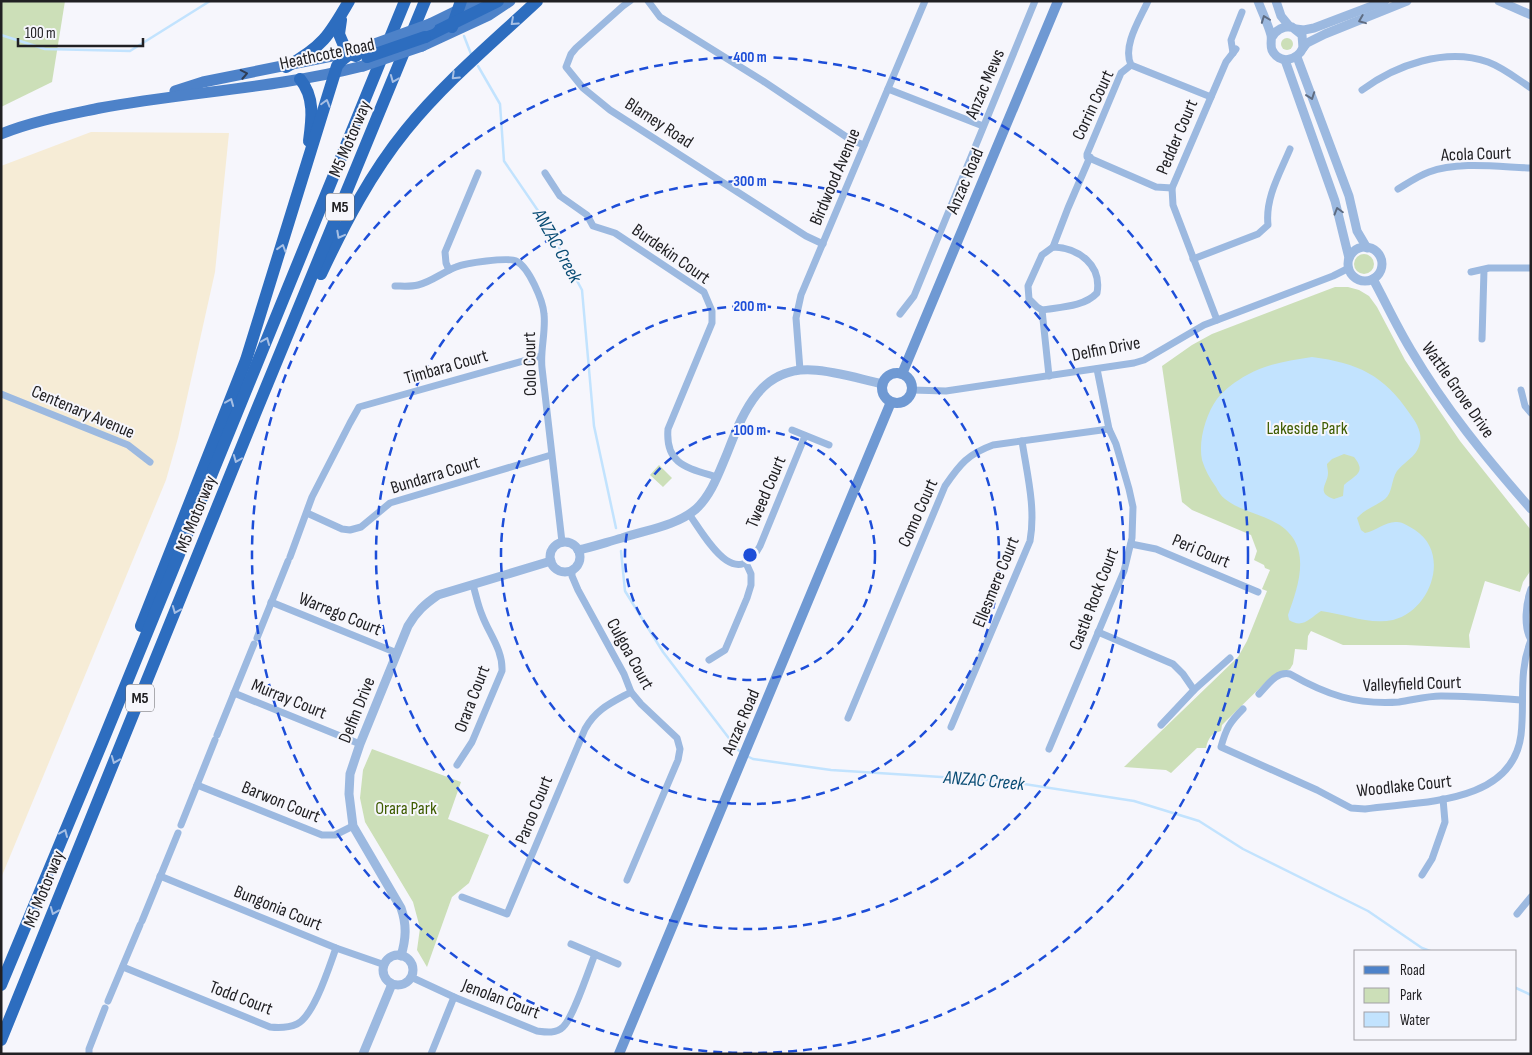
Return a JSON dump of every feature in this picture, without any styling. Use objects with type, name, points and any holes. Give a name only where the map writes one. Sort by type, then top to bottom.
[{"type":"highway","name":"M5 Motorway","points":[[1,985],[102,743],[405,1]]},
{"type":"highway","name":"M5 Motorway","points":[[1,1042],[255,414],[425,1]]},
{"type":"highway","points":[[102,743],[122,673],[246,360],[334,73],[340,61],[360,54],[423,42],[498,1]]},
{"type":"highway","points":[[255,414],[332,251],[360,199],[386,158],[406,130],[450,81],[536,1]]},
{"type":"highway","points":[[346,6],[339,26],[339,34],[360,54]]},
{"type":"highway","points":[[286,67],[308,55],[322,43],[338,23],[346,6]]},
{"type":"highway","points":[[444,37],[454,24],[460,6]]},
{"type":"highway","points":[[300,80],[307,87],[310,98],[311,127],[306,165]]},
{"type":"main road","name":"Heathcote Road","points":[[1,134],[66,114],[140,101],[300,80],[334,73],[360,54],[430,24],[460,6],[476,1]]},
{"type":"main road","points":[[423,42],[444,37],[489,15],[510,1]]},
{"type":"main road","name":"Anzac Road","points":[[902,374],[1058,1]]},
{"type":"main road","name":"Heathcote Road","points":[[140,101],[203,82],[360,54]]},
{"type":"main road","points":[[902,374],[910,381],[912,390],[904,401],[900,403],[891,402],[884,395],[883,384],[890,375],[902,374]]},
{"type":"main road","name":"Anzac Road","points":[[619,1054],[891,402]]},
{"type":"street","name":"Blamey Road","points":[[630,1],[571,54],[566,67],[575,80],[610,110],[806,236],[822,244]]},
{"type":"street","points":[[648,1],[660,17],[851,140],[864,145]]},
{"type":"street","name":"Birdwood Avenue","points":[[800,370],[796,318],[801,295],[925,1]]},
{"type":"street","name":"Anzac Mews","points":[[900,314],[914,296],[1035,1]]},
{"type":"street","points":[[1148,1],[1131,41],[1128,60],[1131,65],[1211,97]]},
{"type":"street","points":[[1258,1],[1272,37]]},
{"type":"street","points":[[1276,1],[1281,16],[1303,38],[1303,48]]},
{"type":"street","points":[[1385,1],[1314,28],[1304,30],[1286,27],[1277,30],[1270,42],[1273,52],[1276,56],[1285,60],[1297,57],[1307,43],[1393,4],[1407,1]]},
{"type":"street","points":[[1499,1],[1531,14]]},
{"type":"street","points":[[1516,1],[1531,8]]},
{"type":"street","name":"Pedder Court","points":[[1217,320],[1173,205],[1172,188],[1226,62],[1235,51],[1231,40],[1242,12]]},
{"type":"street","points":[[1362,90],[1376,80],[1415,63],[1457,56],[1487,62],[1502,69],[1531,88]]},
{"type":"street","points":[[1297,57],[1349,196],[1357,232],[1367,248]]},
{"type":"street","points":[[1285,60],[1335,201],[1349,258],[1348,268],[1350,273],[1358,280],[1368,281],[1380,272],[1382,262],[1377,252],[1367,248],[1356,250],[1349,258]]},
{"type":"street","name":"Corrin Court","points":[[1131,65],[1121,73],[1087,157],[1156,187],[1172,188]]},
{"type":"street","points":[[888,89],[983,126]]},
{"type":"street","points":[[1193,259],[1258,234],[1268,225],[1268,202],[1290,149]]},
{"type":"street","name":"Corrin Court","points":[[1053,247],[1090,158]]},
{"type":"street","name":"Acola Court","points":[[1398,189],[1429,172],[1442,168],[1467,166],[1531,168]]},
{"type":"street","points":[[449,270],[446,263],[446,252],[478,173]]},
{"type":"street","name":"Burdekin Court","points":[[545,173],[560,196],[587,215],[593,226],[615,233],[704,292],[712,311],[712,323],[668,429],[667,440],[669,450],[674,459],[717,477]]},
{"type":"street","points":[[1053,247],[1064,247],[1087,259],[1092,265],[1097,278],[1098,290],[1091,300],[1042,310],[1031,303],[1028,293],[1028,286],[1042,255],[1053,247]]},
{"type":"street","name":"Colo Court","points":[[395,286],[418,286],[463,264],[506,260],[516,261],[520,264],[535,287],[545,316],[541,356],[562,542]]},
{"type":"street","name":"Delfin Drive","points":[[912,390],[946,390],[1097,369],[1144,360],[1191,332],[1217,320],[1333,276],[1348,268]]},
{"type":"street","points":[[1471,272],[1531,268]]},
{"type":"street","points":[[1482,339],[1484,270]]},
{"type":"street","name":"Wattle Grove Drive","points":[[1373,279],[1410,350],[1442,399],[1484,456],[1531,509]]},
{"type":"street","points":[[1042,310],[1049,376]]},
{"type":"street","name":"Timbara Court","points":[[307,513],[312,497],[359,407],[541,356]]},
{"type":"street","name":"Castle Rock Court","points":[[1049,749],[1124,571],[1131,544],[1133,507],[1120,456],[1109,429],[1097,369]]},
{"type":"street","points":[[578,550],[671,523],[689,514],[707,496],[717,477],[745,409],[752,398],[772,380],[784,374],[800,370],[820,370],[883,384]]},
{"type":"street","points":[[1521,390],[1525,406],[1531,413]]},
{"type":"street","name":"Centenary Avenue","points":[[1,394],[128,445],[150,462]]},
{"type":"street","name":"Como Court","points":[[848,718],[945,486],[966,460],[977,451],[993,445],[1109,429]]},
{"type":"street","points":[[792,430],[829,445]]},
{"type":"street","name":"Tweed Court","points":[[746,563],[754,556],[760,546],[806,436]]},
{"type":"street","name":"Ellesmere Court","points":[[951,727],[1030,541],[1033,526],[1032,511],[1022,441]]},
{"type":"street","name":"Bundarra Court","points":[[307,513],[342,529],[361,528],[390,503],[551,455]]},
{"type":"street","points":[[271,602],[307,513]]},
{"type":"street","points":[[689,514],[718,555],[736,565],[746,563],[751,574],[751,585],[747,598],[725,650],[709,660]]},
{"type":"street","points":[[562,542],[572,544],[578,550],[578,564],[572,570],[559,570],[551,561],[552,549],[562,542]]},
{"type":"street","name":"Peri Court","points":[[1131,544],[1156,549],[1258,592]]},
{"type":"street","name":"Delfin Drive","points":[[401,956],[406,934],[401,908],[354,826],[350,809],[349,782],[360,744],[408,626],[416,613],[426,603],[438,596],[551,561]]},
{"type":"street","name":"Culgoa Court","points":[[572,570],[572,576],[578,590],[624,674],[631,692],[677,738],[680,749],[678,760],[627,880]]},
{"type":"street","name":"Orara Court","points":[[457,765],[472,742],[502,671],[500,652],[482,615],[473,585]]},
{"type":"street","points":[[1531,589],[1528,602],[1527,627],[1531,640]]},
{"type":"street","name":"Murray Court","points":[[197,785],[271,602]]},
{"type":"street","name":"Warrego Court","points":[[271,602],[397,653]]},
{"type":"street","points":[[1098,632],[1173,664],[1194,690]]},
{"type":"street","name":"Woodlake Court","points":[[1243,709],[1225,730],[1222,747],[1317,790],[1351,808],[1365,809],[1443,799],[1481,789],[1499,777],[1516,753],[1521,734],[1524,657],[1531,640]]},
{"type":"street","points":[[1161,725],[1194,690],[1230,658]]},
{"type":"street","name":"Valleyfield Court","points":[[1259,694],[1276,677],[1284,673],[1290,674],[1328,693],[1359,702],[1399,702],[1439,696],[1521,700]]},
{"type":"street","name":"Paroo Court","points":[[462,897],[507,914],[591,718],[602,708],[631,692]]},
{"type":"street","name":"Murray Court","points":[[234,693],[360,744]]},
{"type":"street","points":[[181,825],[197,785]]},
{"type":"street","name":"Barwon Court","points":[[197,785],[322,835],[335,834],[354,826]]},
{"type":"street","points":[[1422,875],[1432,859],[1446,822],[1443,799]]},
{"type":"street","points":[[89,1054],[107,1005],[178,833]]},
{"type":"street","name":"Bungonia Court","points":[[160,876],[336,948],[385,965]]},
{"type":"street","points":[[1517,914],[1531,897]]},
{"type":"street","points":[[571,944],[618,964]]},
{"type":"street","name":"Todd Court","points":[[123,967],[270,1027],[280,1028],[298,1024],[312,1008],[336,948]]},
{"type":"street","name":"Jenolan Court","points":[[411,977],[454,997],[536,1030],[547,1032],[564,1026],[570,1016],[595,954]]},
{"type":"street","points":[[401,956],[406,958],[411,964],[413,973],[409,981],[401,985],[392,984],[384,975],[385,965],[391,958],[401,956]]},
{"type":"street","points":[[363,1054],[392,984]]},
{"type":"street","points":[[431,1054],[454,997]]},
{"type":"shaded area","points":[[91,132],[229,133],[215,272],[178,438],[166,480],[1,878],[1,166]]},
{"type":"green space","points":[[1,1],[65,1],[52,82],[1,107]]},
{"type":"green space","points":[[1287,38],[1293,44],[1287,50],[1281,44]]},
{"type":"green space","points":[[1364,254],[1371,257],[1374,264],[1371,271],[1364,274],[1357,271],[1354,264],[1357,257]]},
{"type":"green space","name":"Lakeside Park","points":[[1335,287],[1348,287],[1359,290],[1369,296],[1377,307],[1405,360],[1460,441],[1531,530],[1531,570],[1523,582],[1520,592],[1485,581],[1469,635],[1470,648],[1343,645],[1311,631],[1308,636],[1307,650],[1295,649],[1293,664],[1290,669],[1268,680],[1222,725],[1221,731],[1211,736],[1206,748],[1197,748],[1171,773],[1166,770],[1124,767],[1238,657],[1247,641],[1267,591],[1262,589],[1270,570],[1254,560],[1257,551],[1251,535],[1192,510],[1182,502],[1162,366],[1192,345],[1212,334]]},
{"type":"green space","points":[[659,465],[672,478],[663,487],[650,475]]},
{"type":"green space","name":"Orara Park","points":[[372,749],[461,782],[448,819],[489,835],[469,883],[452,897],[427,967],[417,950],[420,928],[413,902],[365,822],[360,798],[363,770]]},
{"type":"water","points":[[1312,357],[1356,367],[1380,380],[1400,401],[1414,420],[1419,431],[1419,447],[1414,455],[1397,471],[1388,496],[1357,518],[1361,530],[1365,533],[1393,522],[1404,524],[1415,530],[1426,540],[1432,552],[1434,566],[1432,580],[1426,594],[1418,605],[1406,614],[1393,620],[1366,620],[1321,611],[1302,623],[1289,620],[1288,615],[1297,587],[1300,566],[1300,556],[1293,538],[1279,524],[1242,509],[1225,499],[1203,464],[1201,453],[1202,436],[1209,412],[1220,395],[1243,377],[1255,371],[1279,363]],"holes":[[[1344,454],[1354,457],[1358,462],[1358,473],[1344,485],[1343,496],[1334,499],[1328,497],[1324,491],[1328,473],[1327,464],[1332,459]]]},
{"type":"waterway","name":"ANZAC Creek","points":[[1,35],[45,49],[130,51],[210,1]]},
{"type":"waterway","name":"ANZAC Creek","points":[[464,36],[471,54]]},
{"type":"waterway","name":"ANZAC Creek","points":[[478,66],[500,104],[504,161],[543,218],[582,290],[594,426],[616,528]]},
{"type":"waterway","name":"ANZAC Creek","points":[[621,551],[625,591],[663,652],[738,750],[743,753]]},
{"type":"waterway","name":"ANZAC Creek","points":[[747,756],[753,759],[831,770],[1004,781],[1134,801],[1199,821],[1243,849],[1368,911],[1427,950]]},
{"type":"waterway","name":"ANZAC Creek","points":[[1517,988],[1531,995]]}]
